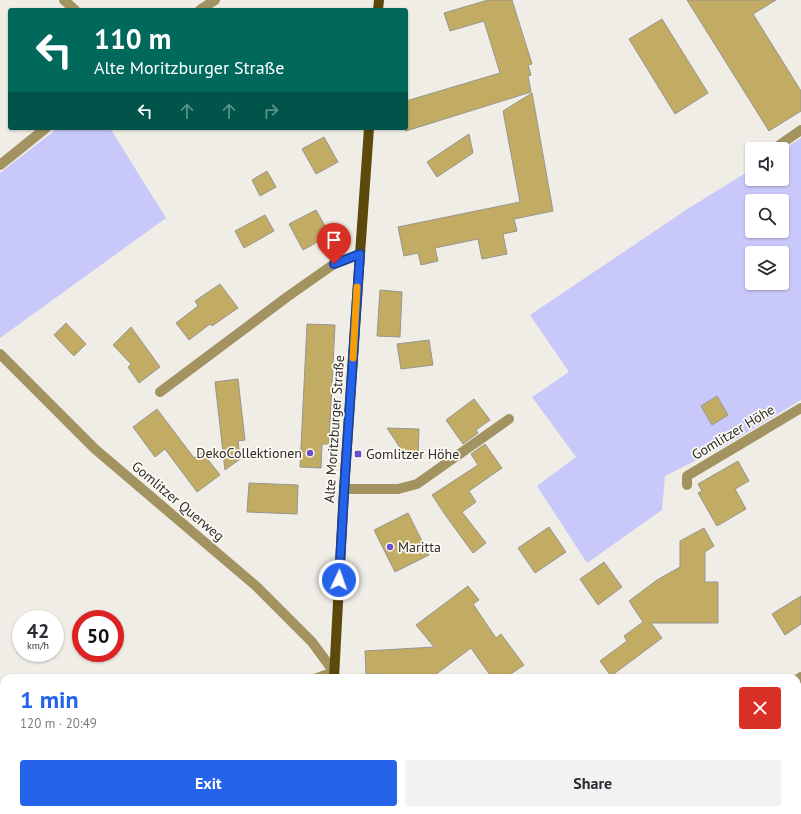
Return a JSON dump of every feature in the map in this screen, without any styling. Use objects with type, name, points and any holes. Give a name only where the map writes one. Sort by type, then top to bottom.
[{"type":"main road","name":"Alte Moritzburger Straße","points":[[334,674],[344,489],[369,130]]},
{"type":"street","points":[[64,0],[73,8]]},
{"type":"street","points":[[203,8],[215,0]]},
{"type":"street","points":[[0,165],[44,130]]},
{"type":"street","points":[[784,142],[801,130]]},
{"type":"street","points":[[160,392],[287,296],[334,264],[360,254]]},
{"type":"street","name":"Gomlitzer Querweg","points":[[0,354],[95,449],[256,586],[312,642],[333,674]]},
{"type":"street","name":"Gomlitzer Höhe","points":[[687,485],[687,476],[801,408]]},
{"type":"street","points":[[344,489],[398,489],[417,484],[509,419]]},
{"type":"shaded area","points":[[55,130],[111,130],[166,218],[0,338],[0,173]]},
{"type":"shaded area","points":[[801,138],[801,400],[726,445],[665,476],[662,510],[587,563],[537,486],[576,457],[532,397],[569,372],[530,315],[689,208],[745,173],[745,186],[789,186],[789,146]]},
{"type":"building","points":[[488,0],[512,0],[532,64],[528,65],[531,75],[528,76],[531,92],[406,131],[408,130],[408,100],[500,73],[484,21],[450,31],[444,13]]},
{"type":"building","points":[[687,0],[776,0],[753,14],[801,91],[801,111],[769,131]]},
{"type":"building","points":[[662,19],[708,93],[675,114],[629,39]]},
{"type":"building","points":[[532,93],[553,211],[514,219],[517,231],[503,234],[507,254],[482,259],[478,239],[435,248],[438,261],[421,265],[418,253],[404,256],[398,227],[520,202],[503,111]]},
{"type":"building","points":[[469,134],[473,153],[437,177],[427,162]]},
{"type":"building","points":[[324,137],[338,162],[316,174],[302,149]]},
{"type":"building","points":[[267,171],[276,187],[260,196],[252,180]]},
{"type":"building","points":[[316,210],[330,235],[303,250],[289,224]]},
{"type":"building","points":[[265,215],[274,231],[244,248],[235,231]]},
{"type":"building","points":[[220,284],[238,308],[212,326],[210,324],[189,340],[176,323],[198,306],[195,301]]},
{"type":"building","points":[[380,290],[402,292],[400,337],[377,336]]},
{"type":"building","points":[[66,323],[86,344],[74,356],[54,335]]},
{"type":"building","points":[[307,324],[335,325],[329,444],[322,444],[321,468],[300,467]]},
{"type":"building","points":[[131,327],[160,367],[139,383],[128,367],[131,364],[113,345]]},
{"type":"building","points":[[429,340],[433,365],[401,369],[397,344]]},
{"type":"building","points":[[238,379],[245,440],[238,441],[240,459],[225,470],[215,382]]},
{"type":"building","points":[[717,396],[728,415],[712,425],[701,406]]},
{"type":"building","points":[[474,399],[490,420],[476,430],[478,433],[463,444],[446,420]]},
{"type":"building","points":[[157,409],[194,458],[202,452],[220,475],[197,492],[165,449],[155,457],[133,427]]},
{"type":"building","points":[[387,428],[419,429],[418,456],[405,455]]},
{"type":"building","points":[[485,444],[502,468],[469,491],[476,502],[462,512],[486,543],[473,553],[432,495],[478,465],[471,454]]},
{"type":"building","points":[[738,461],[749,481],[735,489],[746,509],[717,526],[698,493],[702,491],[698,484]]},
{"type":"building","points":[[249,483],[298,485],[297,514],[247,512]]},
{"type":"building","points":[[408,513],[429,555],[395,572],[374,530]]},
{"type":"building","points":[[549,527],[566,552],[535,573],[518,548]]},
{"type":"building","points":[[704,528],[714,546],[705,552],[705,582],[718,582],[718,623],[651,623],[662,638],[614,674],[610,674],[600,661],[627,641],[624,636],[643,622],[629,601],[657,580],[680,567],[680,541]]},
{"type":"building","points":[[604,562],[622,587],[598,605],[580,579]]},
{"type":"building","points":[[468,586],[479,600],[473,604],[496,638],[501,634],[524,665],[511,674],[489,674],[471,648],[436,674],[366,674],[365,651],[434,647],[416,625]]},
{"type":"building","points":[[801,596],[801,624],[785,635],[772,614]]},
{"type":"slow traffic","points":[[353,358],[357,287]]},
{"type":"place","name":"DekoCollektionen","points":[[310,453]]},
{"type":"place","name":"Gomlitzer Höhe","points":[[358,454]]},
{"type":"place","name":"Maritta","points":[[390,547]]},
{"type":"route","points":[[334,264],[360,254],[339,580]]}]
